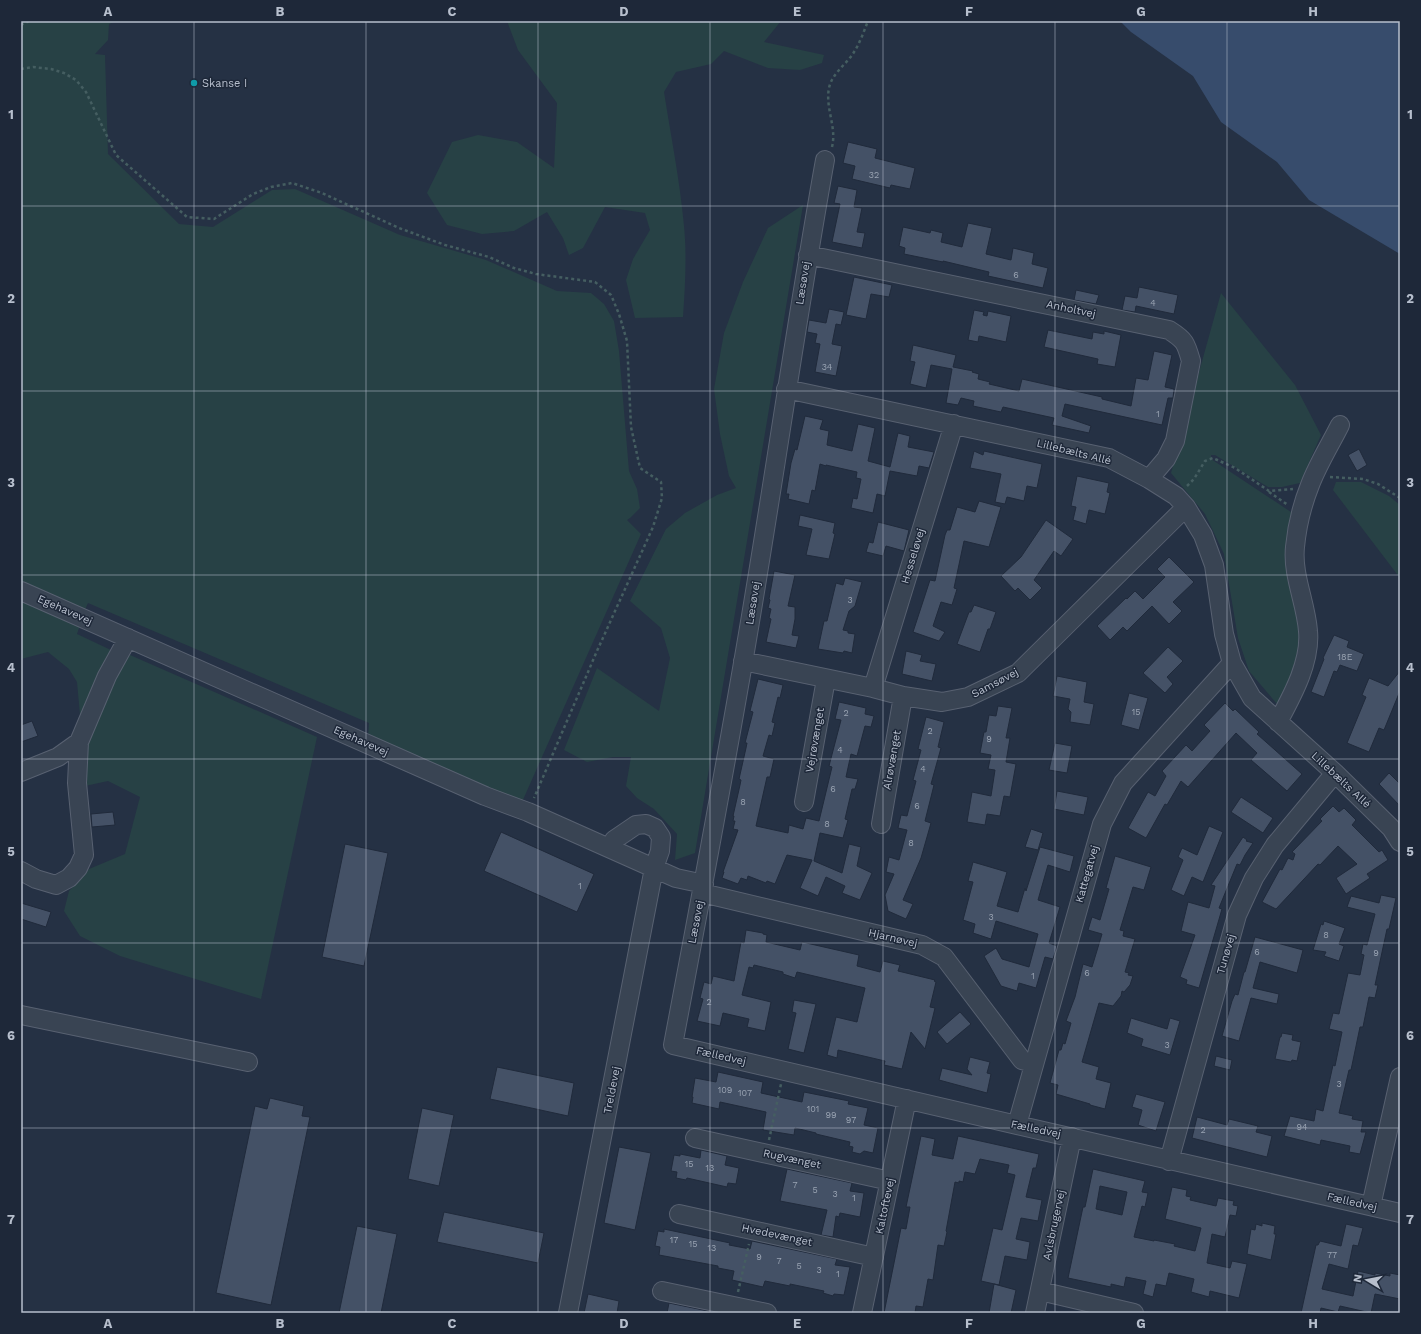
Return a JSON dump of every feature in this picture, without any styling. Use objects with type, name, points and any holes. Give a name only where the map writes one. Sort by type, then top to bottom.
[{"type":"street","name":"Læsøvej","points":[[673,1045],[744,661],[786,389],[825,160]]},
{"type":"street","name":"Anholtvej","points":[[808,255],[1169,330],[1182,338],[1188,348],[1191,361],[1175,441],[1166,459],[1150,478]]},
{"type":"street","name":"Lillebælts Allé","points":[[786,389],[1109,458],[1150,478],[1181,501],[1203,535],[1214,565],[1224,634],[1232,663],[1252,698],[1335,773],[1391,828],[1400,842]]},
{"type":"street","name":"Hesseløvej","points":[[873,688],[954,424]]},
{"type":"street","points":[[1278,722],[1292,695],[1307,654],[1308,631],[1296,573],[1294,549],[1299,517],[1310,484],[1340,425]]},
{"type":"street","name":"Samsøvej","points":[[744,661],[873,688],[903,696],[942,702],[968,697],[1018,673],[1181,501]]},
{"type":"street","name":"Egehavevej","points":[[21,591],[485,796],[528,812],[676,878],[703,888]]},
{"type":"street","points":[[21,871],[36,879],[56,885],[69,878],[78,868],[84,855],[77,783],[79,742],[107,676],[128,638]]},
{"type":"street","name":"Kattegatvej","points":[[1017,1125],[1102,824],[1123,783],[1232,663]]},
{"type":"street","name":"Vejrøvænget","points":[[804,802],[826,678]]},
{"type":"street","name":"Alrøvænget","points":[[881,824],[903,696]]},
{"type":"street","points":[[21,772],[58,757],[79,742]]},
{"type":"street","name":"Tunøvej","points":[[1169,1160],[1237,915],[1254,878],[1275,845],[1335,773]]},
{"type":"street","name":"Treldevej","points":[[568,1313],[654,868],[660,851],[661,837],[655,828],[646,824],[636,825],[614,840],[610,848]]},
{"type":"street","name":"Hjarnøvej","points":[[703,888],[922,945],[944,957],[1022,1060],[1034,1063]]},
{"type":"street","points":[[21,1015],[248,1062]]},
{"type":"street","name":"Fælledvej","points":[[673,1045],[1400,1212]]},
{"type":"street","points":[[1371,1206],[1400,1077]]},
{"type":"street","name":"Kaltoftevej","points":[[862,1313],[907,1099]]},
{"type":"street","name":"Avlsbrugervej","points":[[1035,1313],[1072,1137]]},
{"type":"street","name":"Rugvænget","points":[[695,1138],[890,1181]]},
{"type":"street","name":"Hvedevænget","points":[[679,1214],[874,1257]]},
{"type":"street","points":[[662,1291],[767,1313]]},
{"type":"street","points":[[1040,1291],[1134,1313]]},
{"type":"path","points":[[21,25],[29,21]]},
{"type":"path","points":[[825,160],[832,148],[834,138],[830,115],[829,88],[834,78],[854,53],[868,21]]},
{"type":"path","points":[[21,69],[33,67],[52,69],[64,73],[76,80],[86,92],[116,155],[187,217],[214,219],[253,194],[271,187],[292,183],[322,193],[399,228],[445,245],[489,257],[514,268],[536,274],[595,282],[611,295],[619,314],[627,341],[631,427],[640,468],[661,482],[662,498],[654,527],[591,666],[528,812]]},
{"type":"path","points":[[1181,501],[1205,461],[1213,458],[1235,468],[1269,491],[1285,503],[1299,517]]},
{"type":"path","points":[[1269,491],[1290,490],[1331,477],[1363,479],[1378,484],[1400,498]]},
{"type":"path","points":[[766,1154],[784,1070]]},
{"type":"path","points":[[734,1306],[752,1230]]},
{"type":"green space","points":[[21,21],[116,21],[109,24],[108,40],[95,54],[105,55],[108,154],[179,224],[213,227],[272,190],[295,189],[400,235],[486,260],[557,291],[591,293],[604,304],[614,321],[619,351],[629,471],[637,489],[640,508],[627,520],[641,534],[522,802],[368,737],[369,723],[88,603],[84,612],[21,584]]},
{"type":"green space","points":[[507,21],[781,21],[764,42],[824,55],[822,63],[800,70],[768,68],[724,51],[711,64],[676,72],[664,92],[678,176],[685,237],[686,260],[683,317],[635,318],[626,280],[633,259],[650,230],[645,213],[605,207],[583,248],[569,255],[563,238],[547,212],[514,231],[482,234],[447,225],[427,193],[452,142],[478,135],[517,142],[554,168],[557,103],[518,50]]},
{"type":"green space","points":[[803,205],[695,853],[675,860],[677,834],[654,809],[637,798],[626,786],[631,757],[613,757],[587,762],[564,750],[597,668],[659,711],[670,658],[661,628],[630,601],[666,529],[685,513],[717,495],[736,488],[729,476],[720,434],[714,389],[724,333],[743,282],[768,228]]},
{"type":"green space","points":[[1221,293],[1295,385],[1321,435],[1300,483],[1282,487],[1268,487],[1215,455],[1211,455],[1211,459],[1294,514],[1303,635],[1297,666],[1277,704],[1249,671],[1238,638],[1224,554],[1205,514],[1171,473]]},
{"type":"green space","points":[[1336,482],[1361,482],[1389,496],[1400,505],[1400,578],[1333,490]]},
{"type":"green space","points":[[21,599],[80,625],[77,634],[113,651],[81,726],[77,682],[69,669],[48,652],[21,659]]},
{"type":"green space","points":[[130,655],[317,737],[261,999],[120,956],[80,936],[64,911],[69,891],[89,869],[125,854],[140,797],[108,781],[85,786],[85,743],[117,666]]},
{"type":"water","points":[[1120,21],[1400,21],[1400,254],[1309,200],[1277,162],[1221,122],[1193,76],[1131,32]]},
{"type":"building","points":[[848,142],[877,149],[875,158],[915,168],[910,189],[891,185],[890,188],[852,179],[855,166],[843,163]]},
{"type":"building","points":[[838,186],[857,190],[854,207],[862,208],[857,232],[865,233],[862,248],[832,242],[840,204],[834,203]]},
{"type":"building","points":[[968,223],[992,228],[986,254],[1011,260],[1013,248],[1034,253],[1032,264],[1048,268],[1043,288],[988,276],[989,272],[943,261],[904,254],[905,248],[899,246],[903,227],[930,233],[931,230],[943,233],[941,242],[962,247]]},
{"type":"building","points":[[854,277],[892,285],[889,297],[871,294],[866,319],[846,315]]},
{"type":"building","points":[[1139,287],[1178,295],[1174,314],[1136,306],[1135,312],[1122,310],[1125,296],[1137,298]]},
{"type":"building","points":[[1076,290],[1099,295],[1096,304],[1074,300]]},
{"type":"building","points":[[829,309],[844,312],[841,325],[836,324],[832,344],[842,346],[836,376],[815,372],[820,344],[815,343],[817,334],[807,332],[809,320],[826,323]]},
{"type":"building","points":[[974,310],[984,312],[983,315],[987,316],[988,311],[1011,316],[1006,342],[979,336],[978,342],[968,340]]},
{"type":"building","points":[[1048,330],[1092,339],[1093,332],[1104,334],[1104,331],[1121,335],[1115,367],[1097,364],[1098,359],[1044,347]]},
{"type":"building","points":[[913,345],[956,355],[953,367],[973,371],[972,372],[979,374],[978,379],[990,382],[989,384],[1019,391],[1022,379],[1102,397],[1102,399],[1131,406],[1136,378],[1148,380],[1154,351],[1172,355],[1165,387],[1174,389],[1173,398],[1168,398],[1162,425],[1065,404],[1062,416],[1091,426],[1089,433],[1052,425],[1054,418],[1003,407],[1001,412],[973,406],[974,401],[961,398],[958,405],[946,403],[952,369],[931,365],[926,388],[910,384],[915,362],[910,361]]},
{"type":"building","points":[[805,416],[823,420],[820,429],[829,431],[827,445],[852,451],[858,424],[875,428],[868,461],[890,467],[898,433],[910,436],[908,447],[934,452],[929,468],[919,466],[917,476],[890,471],[885,496],[877,494],[873,513],[851,508],[853,498],[857,499],[861,479],[856,478],[857,472],[820,464],[815,491],[812,490],[809,504],[788,499],[789,494],[786,494],[791,463],[795,449],[797,450]]},
{"type":"building","points":[[1359,449],[1367,465],[1357,471],[1348,455]]},
{"type":"building","points":[[974,451],[983,455],[984,451],[1042,464],[1037,488],[1027,486],[1024,501],[1007,497],[1005,504],[995,502],[1001,474],[970,468]]},
{"type":"building","points":[[1077,476],[1109,483],[1107,492],[1110,493],[1105,514],[1089,510],[1086,524],[1073,520],[1076,507],[1071,506]]},
{"type":"building","points":[[979,501],[1001,507],[989,547],[964,541],[954,588],[957,589],[952,605],[941,602],[933,626],[945,632],[939,641],[913,632],[930,580],[935,581],[945,535],[947,530],[950,530],[957,507],[975,512]]},
{"type":"building","points":[[800,515],[835,523],[833,533],[835,534],[829,559],[806,555],[812,529],[798,526]]},
{"type":"building","points":[[1046,520],[1073,539],[1061,556],[1054,551],[1034,580],[1042,588],[1030,600],[1018,588],[1015,591],[1001,576],[1021,557]]},
{"type":"building","points":[[878,522],[909,530],[904,551],[886,546],[883,556],[866,552],[869,542],[873,543]]},
{"type":"building","points":[[1169,557],[1194,582],[1173,602],[1182,611],[1169,624],[1152,606],[1127,631],[1123,627],[1110,640],[1097,626],[1135,591],[1143,599],[1165,577],[1157,569]]},
{"type":"building","points":[[774,571],[795,575],[788,606],[795,607],[795,619],[792,635],[799,636],[796,648],[766,642],[771,619],[769,618],[771,609],[768,608]]},
{"type":"building","points":[[845,578],[862,582],[855,606],[849,611],[843,630],[848,631],[848,633],[855,634],[852,653],[818,649],[824,621],[827,621],[836,583],[843,585]]},
{"type":"building","points":[[974,605],[996,612],[980,652],[957,644],[969,612],[971,612]]},
{"type":"building","points":[[1334,635],[1349,641],[1347,647],[1364,654],[1357,671],[1340,665],[1337,672],[1334,671],[1324,697],[1311,692],[1324,659],[1323,658]]},
{"type":"building","points":[[1168,647],[1183,661],[1167,677],[1173,684],[1165,693],[1143,673]]},
{"type":"building","points":[[906,651],[922,655],[920,661],[936,664],[932,681],[902,674]]},
{"type":"building","points":[[1400,671],[1400,691],[1384,730],[1379,728],[1369,752],[1347,743],[1366,697],[1362,695],[1369,678],[1388,686]]},
{"type":"building","points":[[1057,676],[1087,682],[1084,702],[1094,704],[1090,725],[1070,722],[1071,712],[1068,709],[1070,699],[1053,696]]},
{"type":"building","points":[[758,679],[783,685],[780,698],[778,697],[772,722],[775,723],[772,736],[769,735],[763,756],[774,759],[770,777],[767,777],[756,826],[788,833],[789,825],[803,829],[806,818],[819,821],[832,767],[829,766],[841,720],[835,719],[839,702],[866,708],[865,714],[874,716],[871,727],[865,726],[857,756],[851,754],[846,777],[858,779],[855,789],[852,789],[845,819],[848,820],[843,838],[820,833],[814,861],[842,873],[849,844],[861,847],[857,866],[872,873],[860,900],[842,893],[845,886],[826,877],[818,896],[800,888],[812,860],[787,855],[775,884],[767,881],[766,883],[748,876],[747,880],[741,878],[738,884],[722,878],[738,830],[733,829],[735,821],[733,821],[733,816],[741,780],[739,779],[747,743],[745,743],[753,712],[750,711]]},
{"type":"building","points":[[1129,693],[1148,698],[1139,730],[1121,725]]},
{"type":"building","points":[[1225,703],[1233,711],[1235,709],[1259,732],[1257,734],[1302,774],[1287,791],[1251,760],[1257,753],[1236,733],[1188,787],[1181,781],[1167,805],[1165,804],[1146,838],[1128,828],[1148,792],[1155,796],[1166,776],[1162,771],[1186,745],[1192,751],[1210,731],[1204,725]]},
{"type":"building","points":[[998,706],[1012,708],[1006,738],[1010,738],[1006,762],[1016,764],[1010,797],[1004,796],[1000,816],[987,814],[985,825],[967,822],[972,792],[991,796],[995,770],[988,769],[991,755],[980,753],[989,715],[996,716]]},
{"type":"building","points":[[926,717],[944,722],[938,747],[941,748],[931,784],[934,785],[925,821],[931,823],[921,858],[903,900],[913,904],[906,919],[888,911],[885,895],[894,874],[886,872],[889,857],[899,860],[907,830],[898,828],[901,815],[907,816],[916,781],[913,780],[921,750],[918,749]]},
{"type":"building","points":[[32,721],[38,736],[21,742],[21,725]]},
{"type":"building","points":[[1055,743],[1072,746],[1067,773],[1049,770]]},
{"type":"building","points":[[1389,773],[1400,784],[1400,806],[1379,784]]},
{"type":"building","points":[[1057,791],[1088,797],[1084,815],[1054,809]]},
{"type":"building","points":[[1241,797],[1273,818],[1263,833],[1231,812]]},
{"type":"building","points":[[1333,806],[1339,812],[1344,808],[1356,820],[1352,825],[1379,852],[1382,850],[1388,860],[1367,874],[1370,878],[1346,894],[1336,878],[1357,864],[1338,846],[1320,865],[1318,864],[1276,909],[1262,902],[1280,869],[1282,870],[1288,858],[1293,860],[1295,854],[1292,852],[1322,821],[1320,819]]},
{"type":"building","points":[[113,812],[115,825],[92,827],[91,814]]},
{"type":"building","points":[[1209,826],[1223,832],[1203,882],[1192,877],[1184,896],[1171,890],[1183,860],[1178,857],[1182,848],[1197,855]]},
{"type":"building","points":[[1031,829],[1043,833],[1038,850],[1025,847]]},
{"type":"building","points":[[501,832],[594,874],[577,912],[484,871]]},
{"type":"building","points":[[1243,837],[1247,840],[1246,841],[1253,843],[1240,865],[1237,864],[1219,908],[1222,909],[1199,988],[1186,984],[1187,980],[1180,977],[1195,935],[1181,931],[1188,902],[1209,908],[1215,886],[1211,885]]},
{"type":"building","points":[[345,844],[388,853],[364,966],[322,957]]},
{"type":"building","points":[[1040,847],[1074,856],[1070,872],[1048,865],[1038,900],[1060,907],[1049,943],[1057,946],[1053,959],[1045,957],[1036,988],[1019,983],[1017,991],[1001,986],[984,956],[996,948],[1002,959],[1029,967],[1038,934],[996,921],[991,939],[973,933],[975,924],[963,920],[973,882],[968,881],[973,862],[1007,872],[997,906],[1018,912]]},
{"type":"building","points":[[1115,856],[1151,867],[1144,890],[1133,887],[1120,930],[1124,931],[1123,936],[1135,939],[1125,972],[1129,973],[1128,975],[1133,976],[1130,985],[1124,992],[1122,991],[1121,996],[1113,1006],[1099,1003],[1082,1062],[1099,1067],[1096,1079],[1111,1083],[1105,1109],[1056,1094],[1058,1085],[1050,1083],[1059,1050],[1061,1050],[1063,1043],[1065,1044],[1071,1023],[1066,1021],[1075,997],[1083,964],[1092,967],[1102,934],[1088,930],[1092,917],[1100,920],[1109,889],[1106,888]]},
{"type":"building","points":[[1381,895],[1396,898],[1389,929],[1387,929],[1375,985],[1378,985],[1375,998],[1369,997],[1363,1027],[1360,1027],[1351,1070],[1349,1070],[1339,1113],[1353,1116],[1352,1119],[1363,1121],[1361,1132],[1366,1132],[1360,1154],[1349,1152],[1350,1146],[1321,1140],[1320,1145],[1284,1136],[1290,1116],[1314,1121],[1316,1109],[1323,1111],[1342,1032],[1329,1029],[1333,1013],[1339,1014],[1348,973],[1360,975],[1364,955],[1361,954],[1363,944],[1367,945],[1375,914],[1347,907],[1351,896],[1379,903]]},
{"type":"building","points":[[21,903],[51,912],[46,927],[21,919]]},
{"type":"building","points":[[1324,921],[1345,928],[1339,944],[1344,946],[1339,961],[1324,956],[1326,952],[1313,950],[1321,924],[1323,925]]},
{"type":"building","points":[[746,930],[767,935],[766,942],[800,950],[802,942],[859,955],[857,966],[880,972],[883,961],[900,965],[898,971],[935,980],[934,981],[936,982],[930,1007],[935,1008],[925,1049],[911,1032],[902,1069],[884,1065],[885,1061],[838,1050],[837,1058],[827,1055],[836,1017],[857,1022],[865,988],[797,972],[795,978],[783,974],[783,972],[754,965],[753,968],[749,967],[742,995],[771,1002],[765,1031],[747,1027],[749,1019],[723,1013],[720,1026],[697,1021],[703,999],[700,998],[704,982],[711,984],[713,976],[734,981],[741,942],[744,943]]},
{"type":"building","points":[[1255,937],[1303,950],[1297,973],[1260,962],[1253,988],[1279,994],[1277,1004],[1251,998],[1239,1041],[1222,1036],[1232,1001],[1235,994],[1238,995]]},
{"type":"building","points":[[794,1000],[816,1004],[804,1053],[788,1049],[796,1013],[792,1012]]},
{"type":"building","points":[[960,1012],[971,1024],[947,1044],[937,1032]]},
{"type":"building","points":[[1131,1018],[1167,1029],[1170,1018],[1180,1021],[1170,1055],[1141,1046],[1143,1039],[1127,1033]]},
{"type":"building","points":[[1282,1033],[1293,1035],[1292,1040],[1301,1042],[1297,1061],[1292,1060],[1291,1062],[1275,1059]]},
{"type":"building","points":[[1216,1056],[1232,1060],[1230,1070],[1214,1066]]},
{"type":"building","points":[[970,1057],[990,1062],[987,1073],[991,1074],[987,1093],[939,1080],[942,1068],[972,1075],[967,1069]]},
{"type":"building","points":[[497,1067],[574,1083],[568,1116],[490,1099]]},
{"type":"building","points":[[718,1072],[763,1082],[761,1093],[802,1102],[804,1092],[849,1101],[848,1104],[868,1108],[864,1125],[878,1128],[873,1153],[864,1151],[860,1154],[852,1152],[853,1147],[849,1146],[850,1142],[795,1128],[794,1135],[763,1130],[766,1112],[720,1102],[719,1109],[692,1103],[695,1078],[716,1082]]},
{"type":"building","points":[[1136,1094],[1165,1102],[1156,1131],[1138,1125],[1142,1110],[1132,1107]]},
{"type":"building","points":[[270,1098],[304,1106],[302,1116],[310,1117],[271,1305],[216,1293],[255,1106],[267,1109]]},
{"type":"building","points":[[422,1108],[454,1115],[439,1186],[408,1179]]},
{"type":"building","points":[[1197,1117],[1227,1125],[1229,1119],[1258,1126],[1256,1132],[1272,1136],[1267,1157],[1192,1138]]},
{"type":"building","points":[[921,1136],[935,1139],[932,1155],[953,1159],[958,1136],[1039,1154],[1036,1168],[1033,1168],[1026,1197],[1042,1200],[1038,1221],[1021,1218],[1016,1239],[1030,1242],[1027,1260],[1005,1256],[999,1285],[981,1281],[993,1228],[1002,1230],[1015,1175],[1007,1173],[1009,1165],[980,1159],[975,1174],[965,1172],[963,1182],[955,1182],[944,1246],[938,1245],[933,1280],[928,1279],[923,1307],[916,1306],[915,1313],[884,1313],[901,1228],[906,1229],[910,1207],[906,1207]]},
{"type":"building","points":[[619,1147],[651,1153],[635,1230],[604,1223]]},
{"type":"building","points":[[701,1150],[727,1156],[725,1165],[739,1168],[736,1184],[728,1183],[727,1187],[687,1178],[686,1180],[676,1178],[677,1172],[671,1171],[674,1155],[680,1156],[680,1154],[700,1158]]},
{"type":"building","points":[[787,1169],[852,1183],[850,1191],[864,1193],[860,1217],[840,1213],[839,1217],[836,1216],[833,1237],[821,1235],[827,1210],[780,1201]]},
{"type":"building","points":[[1093,1169],[1145,1181],[1142,1192],[1148,1193],[1145,1207],[1142,1206],[1134,1237],[1175,1244],[1174,1246],[1195,1251],[1201,1228],[1165,1219],[1172,1187],[1187,1190],[1186,1196],[1191,1197],[1190,1200],[1216,1206],[1218,1198],[1234,1201],[1233,1205],[1238,1206],[1236,1216],[1230,1215],[1225,1237],[1212,1234],[1207,1263],[1230,1268],[1232,1261],[1247,1264],[1239,1298],[1210,1291],[1209,1297],[1191,1292],[1194,1279],[1169,1273],[1166,1286],[1156,1284],[1153,1297],[1143,1294],[1146,1281],[1126,1277],[1124,1287],[1111,1284],[1111,1287],[1068,1278],[1083,1207],[1085,1207]],"holes":[[[1100,1186],[1127,1192],[1122,1215],[1096,1209]]]},
{"type":"building","points":[[444,1212],[544,1233],[538,1263],[437,1242]]},
{"type":"building","points":[[1262,1223],[1275,1226],[1274,1234],[1276,1234],[1271,1260],[1247,1254],[1251,1229],[1255,1230],[1256,1224],[1262,1226]]},
{"type":"building","points":[[1346,1224],[1363,1228],[1358,1246],[1353,1245],[1348,1269],[1329,1264],[1322,1289],[1353,1296],[1358,1271],[1375,1275],[1375,1273],[1390,1276],[1390,1273],[1400,1275],[1400,1299],[1375,1294],[1371,1313],[1340,1306],[1338,1312],[1321,1308],[1320,1313],[1301,1313],[1316,1245],[1318,1245],[1320,1241],[1341,1246]]},
{"type":"building","points":[[357,1226],[397,1234],[381,1313],[339,1313]]},
{"type":"building","points":[[664,1229],[730,1243],[729,1245],[750,1249],[752,1241],[837,1259],[835,1265],[850,1267],[844,1295],[834,1294],[833,1296],[823,1293],[824,1291],[790,1284],[790,1286],[765,1281],[763,1287],[732,1280],[734,1271],[718,1268],[718,1266],[659,1255],[660,1247],[655,1246],[658,1231],[664,1232]]},
{"type":"building","points":[[994,1284],[1016,1290],[1011,1313],[989,1313]]},
{"type":"building","points":[[588,1294],[619,1301],[617,1313],[584,1313]]},
{"type":"building","points":[[669,1303],[708,1311],[708,1313],[667,1313]]},
{"type":"place","name":"Skanse I","points":[[194,83]]}]
